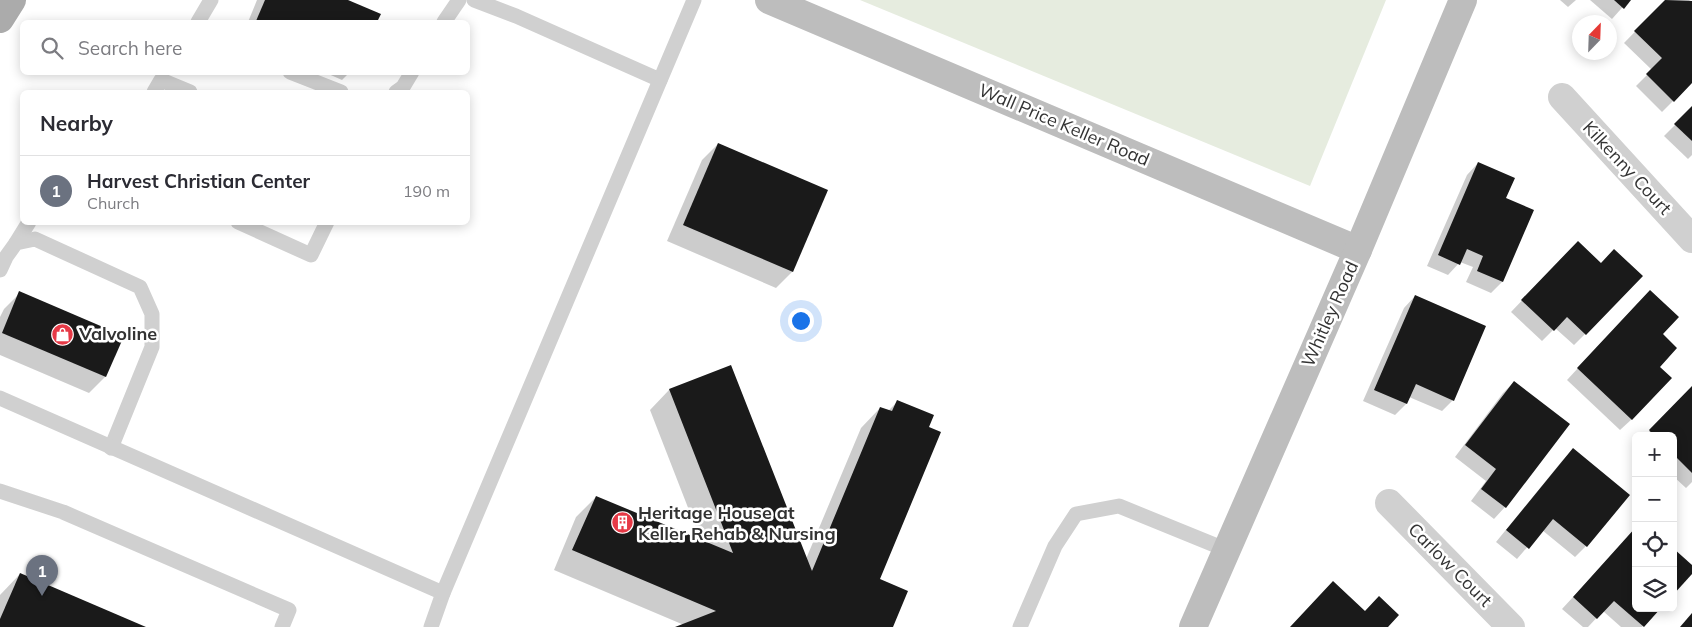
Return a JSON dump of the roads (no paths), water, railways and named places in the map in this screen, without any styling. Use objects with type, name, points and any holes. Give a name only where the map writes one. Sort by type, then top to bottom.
[{"type":"street","name":"Wall Price Keller Road","points":[[769,0],[1358,250]]},
{"type":"street","name":"Whitley Road","points":[[1193,627],[1358,250],[1463,0]]},
{"type":"street","name":"Kilkenny Court","points":[[1562,97],[1692,239]]},
{"type":"street","name":"Carlow Court","points":[[1388,503],[1512,627]]},
{"type":"lane","points":[[199,20],[211,0]]},
{"type":"lane","points":[[445,20],[459,0]]},
{"type":"lane","points":[[474,0],[516,16],[660,80]]},
{"type":"lane","points":[[431,627],[443,593],[694,0]]},
{"type":"lane","points":[[298,75],[336,90]]},
{"type":"lane","points":[[399,90],[403,87],[410,75]]},
{"type":"lane","points":[[160,82],[184,90]]},
{"type":"lane","points":[[0,270],[27,225]]},
{"type":"lane","points":[[245,225],[311,255],[326,225]]},
{"type":"lane","points":[[16,243],[35,238],[140,288],[152,314],[152,347],[111,448]]},
{"type":"lane","points":[[0,398],[443,593]]},
{"type":"lane","points":[[0,491],[63,512],[289,610],[282,627]]},
{"type":"lane","points":[[1020,627],[1055,546],[1076,514],[1119,506],[1227,550]]},
{"type":"place","name":"Valvoline","points":[[63,334]]},
{"type":"place","name":"Heritage House at Keller Rehab & Nursing","points":[[622,523]]},
{"type":"place","name":"Harvest Christian Center","points":[[42,596]]}]
